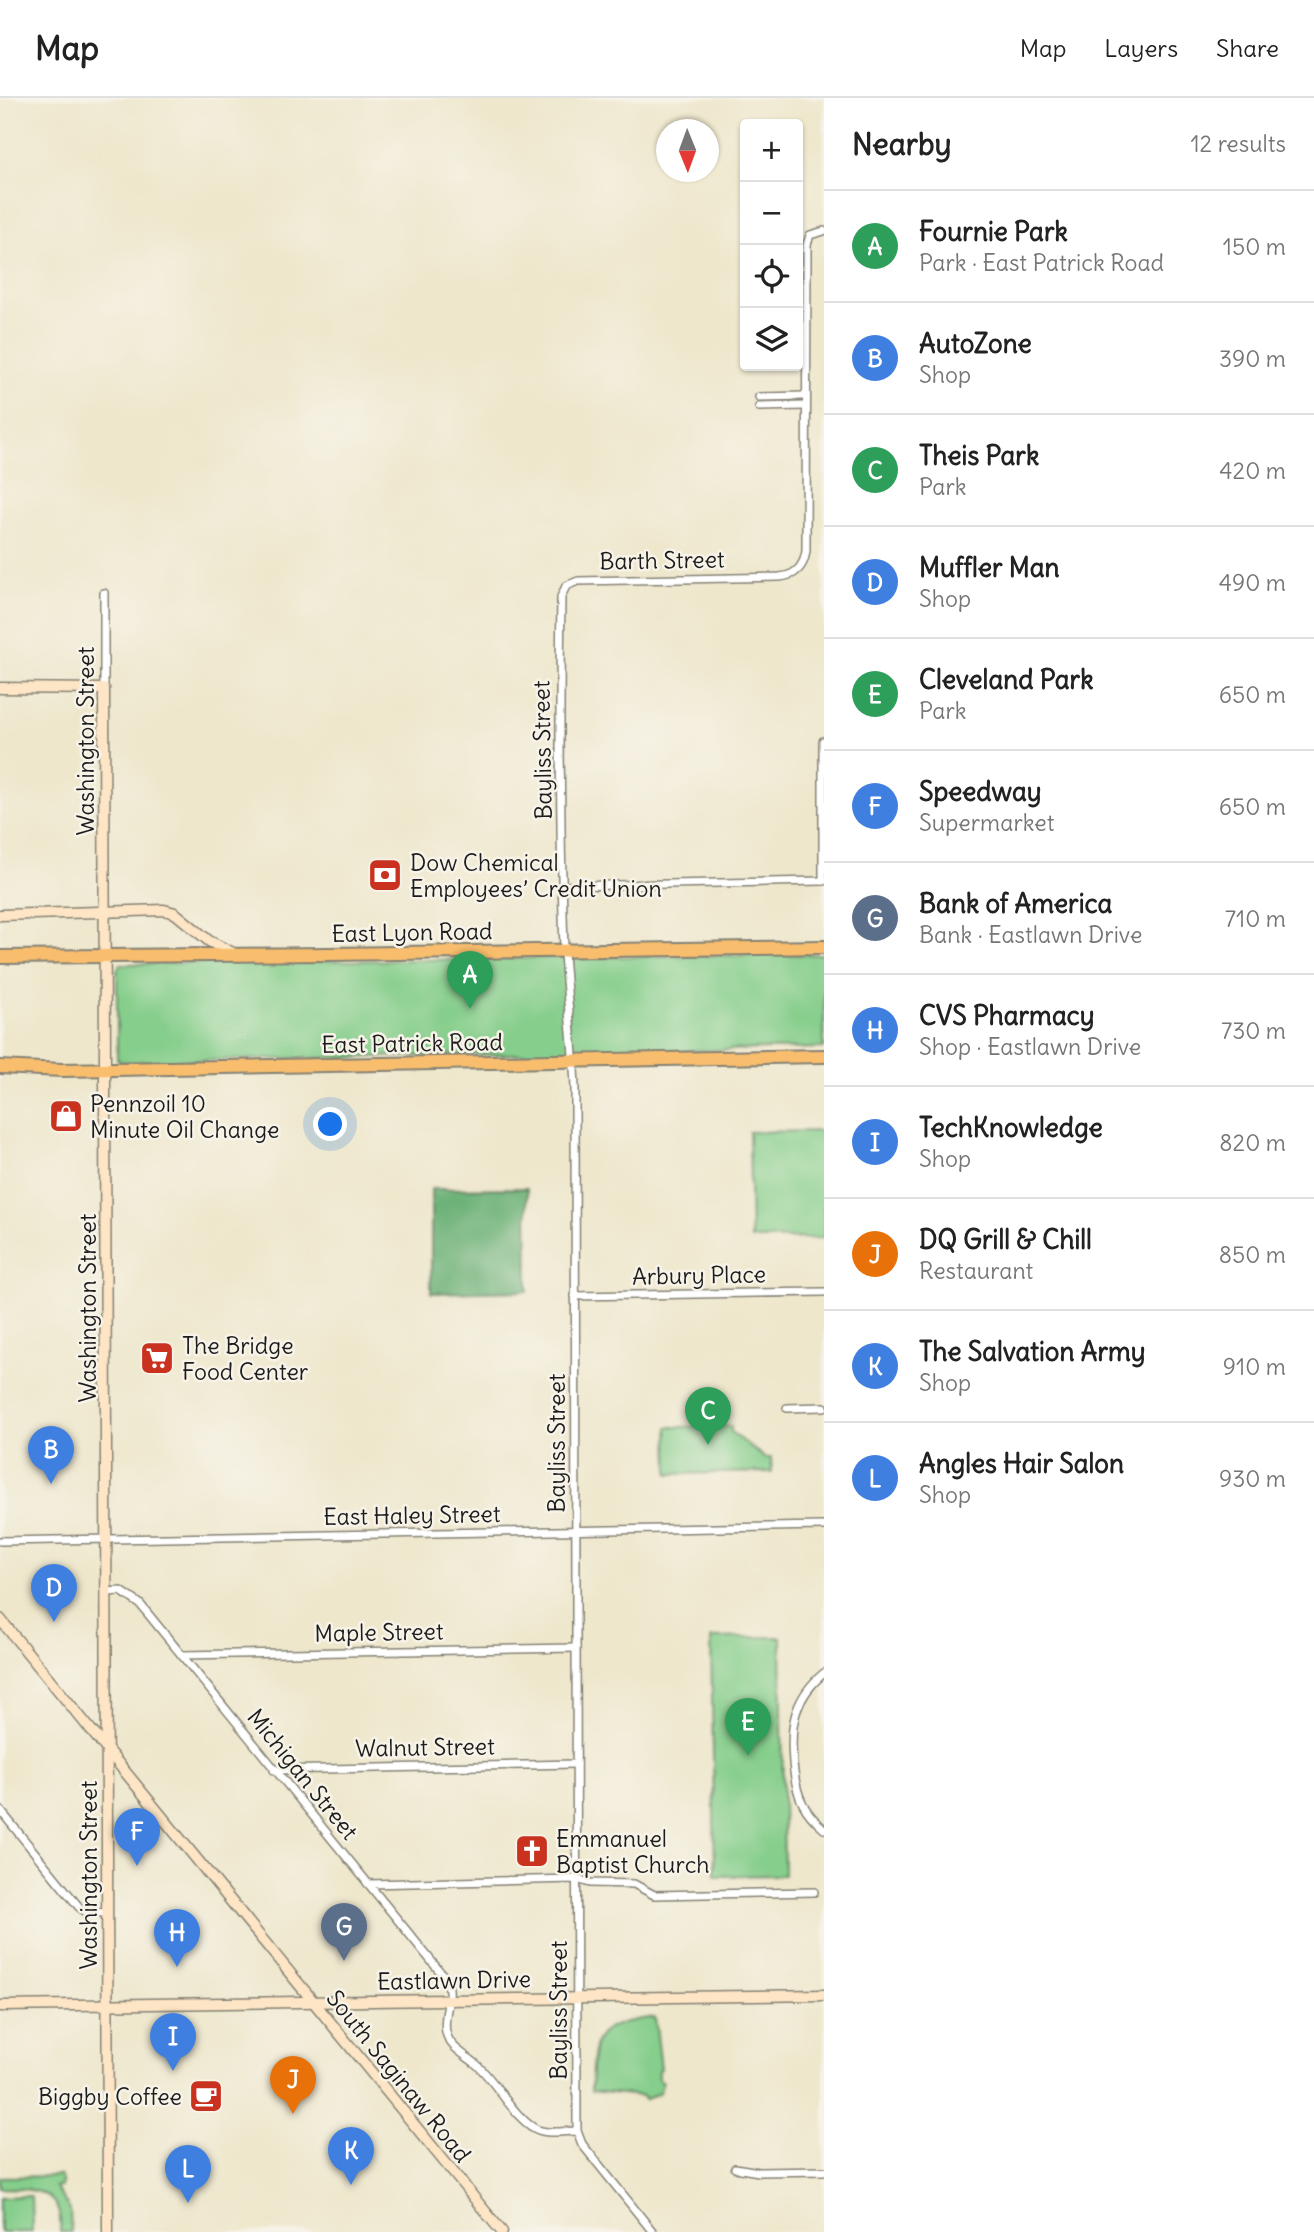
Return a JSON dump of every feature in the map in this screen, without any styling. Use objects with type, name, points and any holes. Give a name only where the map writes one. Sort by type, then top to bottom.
[{"type":"highway","name":"East Lyon Road","points":[[0,957],[824,947]]},
{"type":"highway","points":[[0,962],[17,957]]},
{"type":"highway","name":"East Patrick Road","points":[[62,1070],[824,1056]]},
{"type":"highway","points":[[0,1067],[62,1070]]},
{"type":"street","points":[[759,407],[806,406],[807,245],[810,236],[824,231]]},
{"type":"street","points":[[759,397],[806,396]]},
{"type":"street","name":"Barth Street","points":[[560,627],[562,592],[566,586],[578,581],[779,577],[800,568],[806,551],[806,406]]},
{"type":"street","name":"Washington Street","points":[[104,593],[108,2232]]},
{"type":"street","name":"Bayliss Street","points":[[560,627],[564,950],[575,1062],[577,2132]]},
{"type":"street","points":[[0,688],[104,689]]},
{"type":"street","points":[[564,886],[824,881],[823,741]]},
{"type":"street","points":[[0,915],[164,910],[175,913],[209,941],[240,956]]},
{"type":"street","name":"East Patrick Road","points":[[0,1074],[62,1070]]},
{"type":"street","name":"Arbury Place","points":[[575,1296],[824,1293]]},
{"type":"street","points":[[787,1408],[824,1407]]},
{"type":"street","name":"East Haley Street","points":[[0,1542],[824,1526]]},
{"type":"street","name":"Michigan Street","points":[[107,1592],[121,1591],[140,1604],[446,1979],[451,1989],[449,2000]]},
{"type":"street","name":"South Saginaw Road","points":[[0,1619],[502,2232]]},
{"type":"street","name":"Maple Street","points":[[182,1655],[576,1648]]},
{"type":"street","points":[[824,1673],[810,1687],[796,1713],[792,1738],[797,1787],[802,1804],[824,1829]]},
{"type":"street","name":"Walnut Street","points":[[274,1770],[576,1764]]},
{"type":"street","points":[[0,1810],[79,1908],[86,1912],[107,1913]]},
{"type":"street","points":[[368,1884],[576,1880],[634,1884],[654,1895],[814,1892]]},
{"type":"street","name":"Eastlawn Drive","points":[[0,2006],[824,1995]]},
{"type":"street","points":[[449,2000],[445,2023],[450,2043],[481,2069],[535,2129],[546,2132],[577,2132],[592,2156],[653,2232]]},
{"type":"street","points":[[735,2168],[758,2172],[824,2171]]},
{"type":"green space","points":[[824,954],[824,1048],[121,1062],[117,1059],[117,969],[121,964]]},
{"type":"green space","points":[[824,1131],[824,1238],[751,1239],[749,1132]]},
{"type":"green space","points":[[527,1188],[528,1291],[431,1293],[431,1189]]},
{"type":"green space","points":[[731,1426],[731,1432],[765,1458],[771,1458],[772,1472],[669,1474],[668,1427]]},
{"type":"green space","points":[[781,1637],[784,1875],[715,1876],[711,1638]]},
{"type":"green space","points":[[655,2017],[661,2069],[658,2070],[658,2079],[662,2082],[660,2092],[645,2100],[643,2096],[591,2091],[593,2055],[601,2035],[620,2024]]},
{"type":"green space","points":[[61,2176],[61,2187],[55,2187],[70,2210],[71,2232],[60,2232],[57,2207],[44,2194],[24,2189],[0,2188],[0,2177]]},
{"type":"green space","points":[[31,2196],[32,2232],[0,2232],[0,2197]]},
{"type":"place","name":"Dow Chemical Employees’ Credit Union","points":[[385,875]]},
{"type":"place","name":"Fournie Park","points":[[470,1009]]},
{"type":"place","name":"Pennzoil 10 Minute Oil Change","points":[[66,1116]]},
{"type":"place","name":"The Bridge Food Center","points":[[157,1358]]},
{"type":"place","name":"Theis Park","points":[[708,1445]]},
{"type":"place","name":"AutoZone","points":[[51,1484]]},
{"type":"place","name":"Muffler Man","points":[[54,1622]]},
{"type":"place","name":"Cleveland Park","points":[[748,1756]]},
{"type":"place","name":"Emmanuel Baptist Church","points":[[532,1851]]},
{"type":"place","name":"Speedway","points":[[137,1866]]},
{"type":"place","name":"Bank of America","points":[[344,1961]]},
{"type":"place","name":"CVS Pharmacy","points":[[177,1967]]},
{"type":"place","name":"TechKnowledge","points":[[173,2071]]},
{"type":"place","name":"Biggby Coffee","points":[[206,2096]]},
{"type":"place","name":"DQ Grill & Chill","points":[[293,2114]]},
{"type":"place","name":"The Salvation Army","points":[[351,2185]]},
{"type":"place","name":"Angles Hair Salon","points":[[188,2203]]}]
